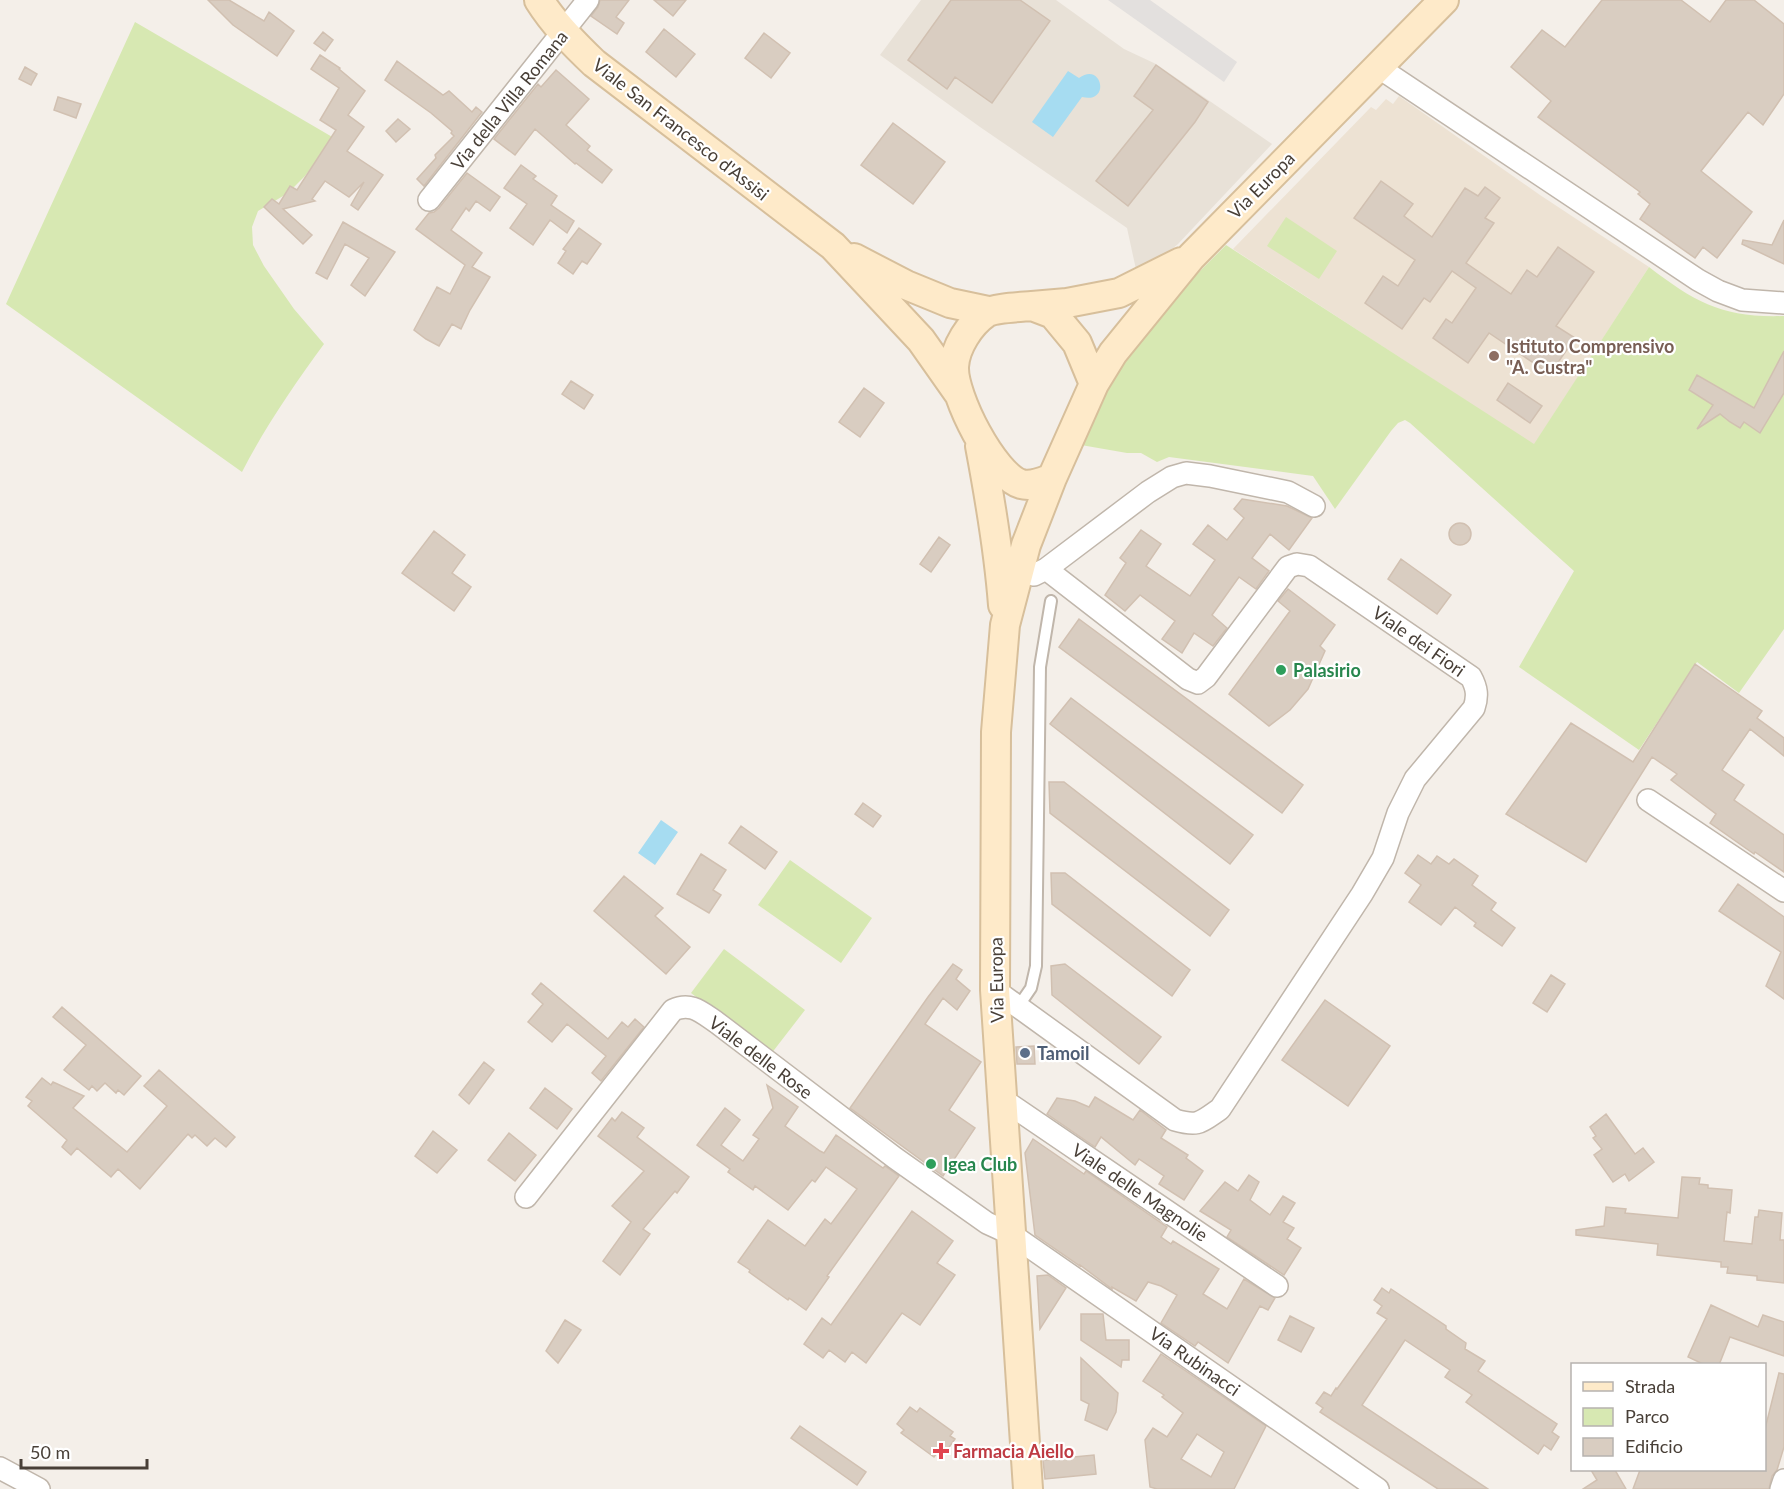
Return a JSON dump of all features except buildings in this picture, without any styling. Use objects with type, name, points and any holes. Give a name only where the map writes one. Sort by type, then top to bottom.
[{"type":"street","name":"Viale San Francesco d'Assisi","points":[[539,0],[549,16],[594,63],[833,246],[906,285],[950,303],[988,312]]},
{"type":"street","name":"Via della Villa Romana","points":[[429,200],[588,0]]},
{"type":"street","name":"Via Europa","points":[[1094,384],[1113,353],[1191,256],[1444,0]]},
{"type":"street","points":[[1378,67],[1698,280],[1742,300],[1782,299]]},
{"type":"street","name":"Viale San Francesco d'Assisi","points":[[833,246],[921,340],[959,394]]},
{"type":"street","points":[[1005,625],[999,554],[991,501],[978,438],[959,394],[954,368],[960,343],[988,312],[1067,303],[1119,293],[1191,256]]},
{"type":"street","points":[[978,438],[996,463],[1020,484],[1031,485],[1052,478],[1094,384],[1077,343],[1053,314],[1032,306]]},
{"type":"street","points":[[1015,585],[1046,569],[1148,492],[1172,477],[1186,473],[1288,492],[1314,506]]},
{"type":"street","name":"Via Europa","points":[[1028,1489],[995,990],[996,732],[1005,625],[1026,545],[1052,478]]},
{"type":"street","name":"Viale dei Fiori","points":[[995,990],[1175,1120],[1190,1124],[1201,1122],[1220,1109],[1362,894],[1383,858],[1398,813],[1415,779],[1474,708],[1477,699],[1476,686],[1470,677],[1309,566],[1297,564],[1288,567],[1206,677],[1198,683],[1188,679],[1046,569]]},
{"type":"street","points":[[1648,800],[1784,891]]},
{"type":"street","name":"Viale delle Rose","points":[[526,1197],[673,1010],[681,1006],[695,1008],[716,1022],[895,1158],[987,1223],[1011,1234]]},
{"type":"street","name":"Viale delle Magnolie","points":[[1002,1099],[1277,1286]]},
{"type":"street","name":"Via Rubinacci","points":[[1011,1234],[1378,1489]]},
{"type":"street","points":[[0,1468],[39,1489]]},
{"type":"street","points":[[1781,1489],[1784,1480]]},
{"type":"lane","points":[[1018,1007],[1031,988],[1036,966],[1040,668],[1051,601]]},
{"type":"shaded area","points":[[921,0],[1056,0],[1124,49],[1156,64],[1272,144],[1178,244],[1137,274],[1127,228],[880,55]]},
{"type":"shaded area","points":[[1108,0],[1150,0],[1237,62],[1224,82]]},
{"type":"shaded area","name":"Istituto Comprensivo \"A. Custra\"","points":[[1399,96],[1540,195],[1649,267],[1534,445],[1233,249],[1371,107],[1376,110],[1386,99],[1393,104]]},
{"type":"green space","points":[[135,22],[334,138],[305,176],[288,193],[258,211],[252,227],[253,245],[264,266],[294,309],[324,344],[280,406],[242,472],[6,304]]},
{"type":"green space","points":[[1286,217],[1337,251],[1319,279],[1267,246]]},
{"type":"green space","points":[[1226,245],[1534,444],[1649,267],[1681,290],[1711,306],[1744,314],[1784,316],[1784,629],[1739,693],[1697,662],[1639,750],[1519,667],[1574,571],[1405,420],[1398,423],[1391,431],[1335,509],[1313,476],[1169,457],[1157,462],[1141,453],[1127,453],[1081,445],[1098,405],[1130,347],[1168,303]]},
{"type":"green space","points":[[790,860],[872,918],[841,963],[758,905]]},
{"type":"green space","points":[[724,949],[805,1010],[771,1054],[691,993]]},
{"type":"water","points":[[1068,71],[1079,78],[1087,74],[1093,75],[1098,78],[1100,90],[1097,95],[1082,97],[1053,137],[1032,122]]},
{"type":"water","points":[[661,820],[678,832],[655,865],[638,853]]},
{"type":"place","name":"Istituto Comprensivo \"A. Custra\"","points":[[1494,356]]},
{"type":"place","name":"Palasirio","points":[[1281,670]]},
{"type":"place","name":"Tamoil","points":[[1025,1053]]},
{"type":"place","name":"Igea Club","points":[[931,1164]]},
{"type":"place","name":"Farmacia Aiello","points":[[941,1451]]}]
